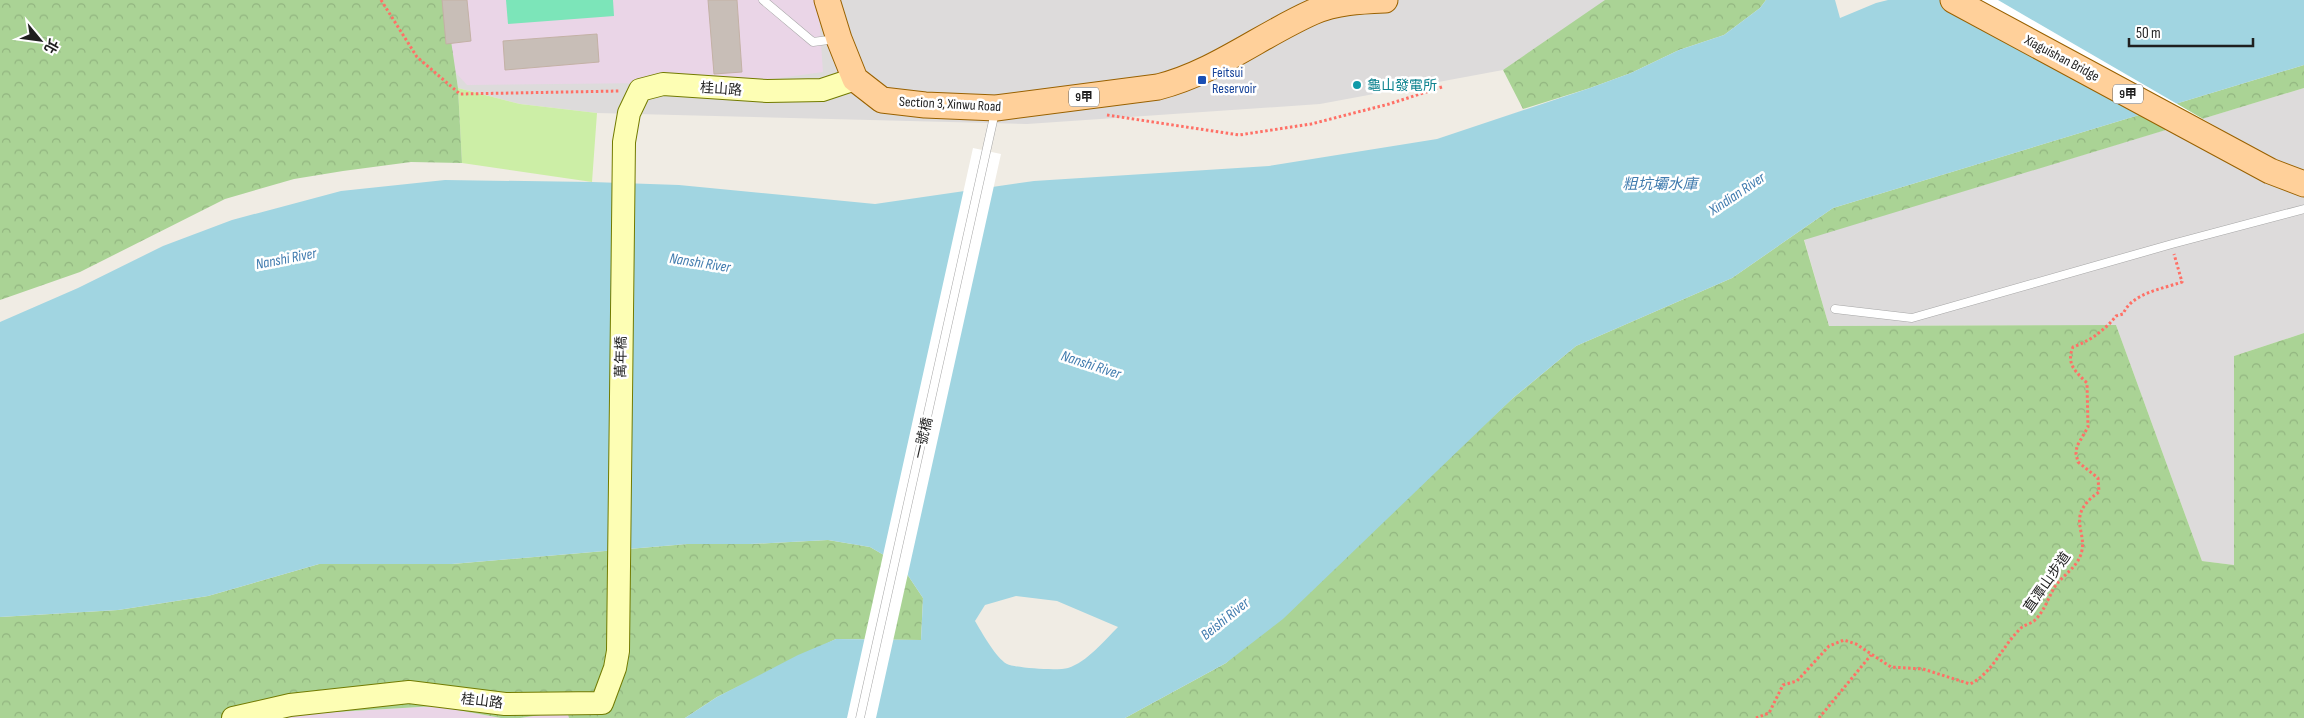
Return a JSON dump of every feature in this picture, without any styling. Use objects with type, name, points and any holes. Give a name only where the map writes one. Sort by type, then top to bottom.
[{"type":"main road","name":"Section 3, Xinwu Road","points":[[827,0],[839,39],[855,78],[882,100],[925,106],[996,108],[1158,88],[1184,80],[1314,11],[1350,1],[1385,0]]},
{"type":"main road","name":"Xiaguishan Bridge","points":[[1953,0],[2270,171],[2304,184]]},
{"type":"street","name":"桂山路","points":[[640,90],[663,84],[767,91],[822,90],[855,78]]},
{"type":"street","name":"萬年橋","points":[[619,573],[624,142],[629,114],[640,90]]},
{"type":"street","name":"桂山路","points":[[242,717],[290,705],[409,692],[505,704],[601,707],[615,668],[618,652],[619,573]]},
{"type":"lane","points":[[763,0],[813,42],[839,39]]},
{"type":"lane","name":"一號橋","points":[[860,718],[996,108]]},
{"type":"lane","points":[[1834,308],[1912,318],[2172,244],[2304,209]]},
{"type":"path","points":[[381,0],[417,57],[460,94],[640,90]]},
{"type":"path","points":[[1102,114],[1239,134],[1311,124],[1389,104],[1442,86]]},
{"type":"path","name":"直潭山步道","points":[[1756,718],[1769,712],[1783,685],[1797,682],[1829,646],[1844,640],[1856,644],[1891,667],[1923,669],[1970,684],[1980,679],[2022,627],[2033,621],[2047,605],[2056,585],[2078,562],[2083,543],[2079,526],[2084,502],[2099,492],[2098,478],[2078,462],[2076,454],[2077,446],[2088,427],[2087,383],[2072,368],[2070,355],[2073,347],[2086,343],[2116,316],[2123,314],[2126,306],[2142,296],[2182,282],[2172,244]]},
{"type":"path","points":[[1819,718],[1871,654]]},
{"type":"shaded area","points":[[406,0],[818,0],[823,72],[752,82],[467,85],[414,27]]},
{"type":"shaded area","points":[[445,0],[1605,1],[1503,70],[1320,104],[1027,124],[597,113],[520,104],[458,88]]},
{"type":"shaded area","points":[[2304,88],[2304,333],[2234,356],[2234,565],[2202,561],[2116,325],[1829,326],[1804,239]]},
{"type":"shaded area","points":[[436,706],[501,718],[282,718],[302,714]]},
{"type":"shaded area","points":[[568,711],[569,718],[520,718]]},
{"type":"green space","points":[[0,0],[445,0],[458,88],[462,163],[411,162],[343,171],[294,179],[225,199],[80,272],[0,300]]},
{"type":"green space","points":[[506,0],[613,0],[614,16],[508,24]]},
{"type":"green space","points":[[1605,0],[1766,0],[1760,8],[1724,35],[1679,50],[1631,73],[1523,109],[1503,70]]},
{"type":"green space","points":[[2304,65],[2304,88],[1804,240],[1829,326],[2116,325],[2202,561],[2234,565],[2234,356],[2304,333],[2304,718],[1125,718],[1226,663],[1513,398],[1576,346],[1732,278],[1833,208]]},
{"type":"green space","points":[[458,88],[520,104],[597,113],[592,182],[462,163]]},
{"type":"green space","points":[[828,540],[870,547],[901,565],[923,598],[921,640],[836,639],[717,697],[685,718],[569,718],[567,711],[520,718],[501,718],[436,706],[302,714],[282,718],[0,718],[0,617],[118,610],[208,596],[319,564],[452,564],[687,544],[750,544]]},
{"type":"water","points":[[1766,0],[1835,0],[1840,18],[1888,0],[2304,0],[2304,65],[1833,208],[1732,278],[1576,346],[1513,398],[1283,619],[1226,663],[1125,718],[685,718],[717,697],[798,655],[836,639],[921,640],[923,598],[901,565],[870,547],[828,540],[750,544],[687,544],[452,564],[319,564],[208,596],[118,610],[0,617],[0,322],[78,288],[163,246],[232,220],[341,191],[445,180],[679,185],[875,204],[1034,181],[1269,166],[1437,139],[1631,73],[1679,50],[1724,35],[1760,8]],"holes":[[[1016,596],[1057,601],[1118,627],[1082,661],[1068,668],[1037,669],[1007,664],[994,650],[975,621],[985,605]]]},
{"type":"pier","points":[[1940,0],[1998,0],[2298,174],[1997,28]]},
{"type":"pier","points":[[973,148],[1001,154],[876,718],[847,718]]},
{"type":"building","points":[[442,0],[467,0],[471,41],[446,44]]},
{"type":"building","points":[[708,0],[737,0],[742,72],[714,74]]},
{"type":"building","points":[[597,34],[599,62],[505,70],[503,41]]},
{"type":"place","name":"Feitsui Reservoir","points":[[1202,80]]},
{"type":"place","name":"龜山發電所","points":[[1357,85]]},
{"type":"water label","name":"粗坑壩水庫","points":[[1660,184]]},
{"type":"water label","name":"Xindian River","points":[[1737,194]]},
{"type":"water label","name":"Nanshi River","points":[[286,259]]},
{"type":"water label","name":"Nanshi River","points":[[700,263]]},
{"type":"water label","name":"Nanshi River","points":[[1091,365]]},
{"type":"water label","name":"Beishi River","points":[[1225,619]]}]
